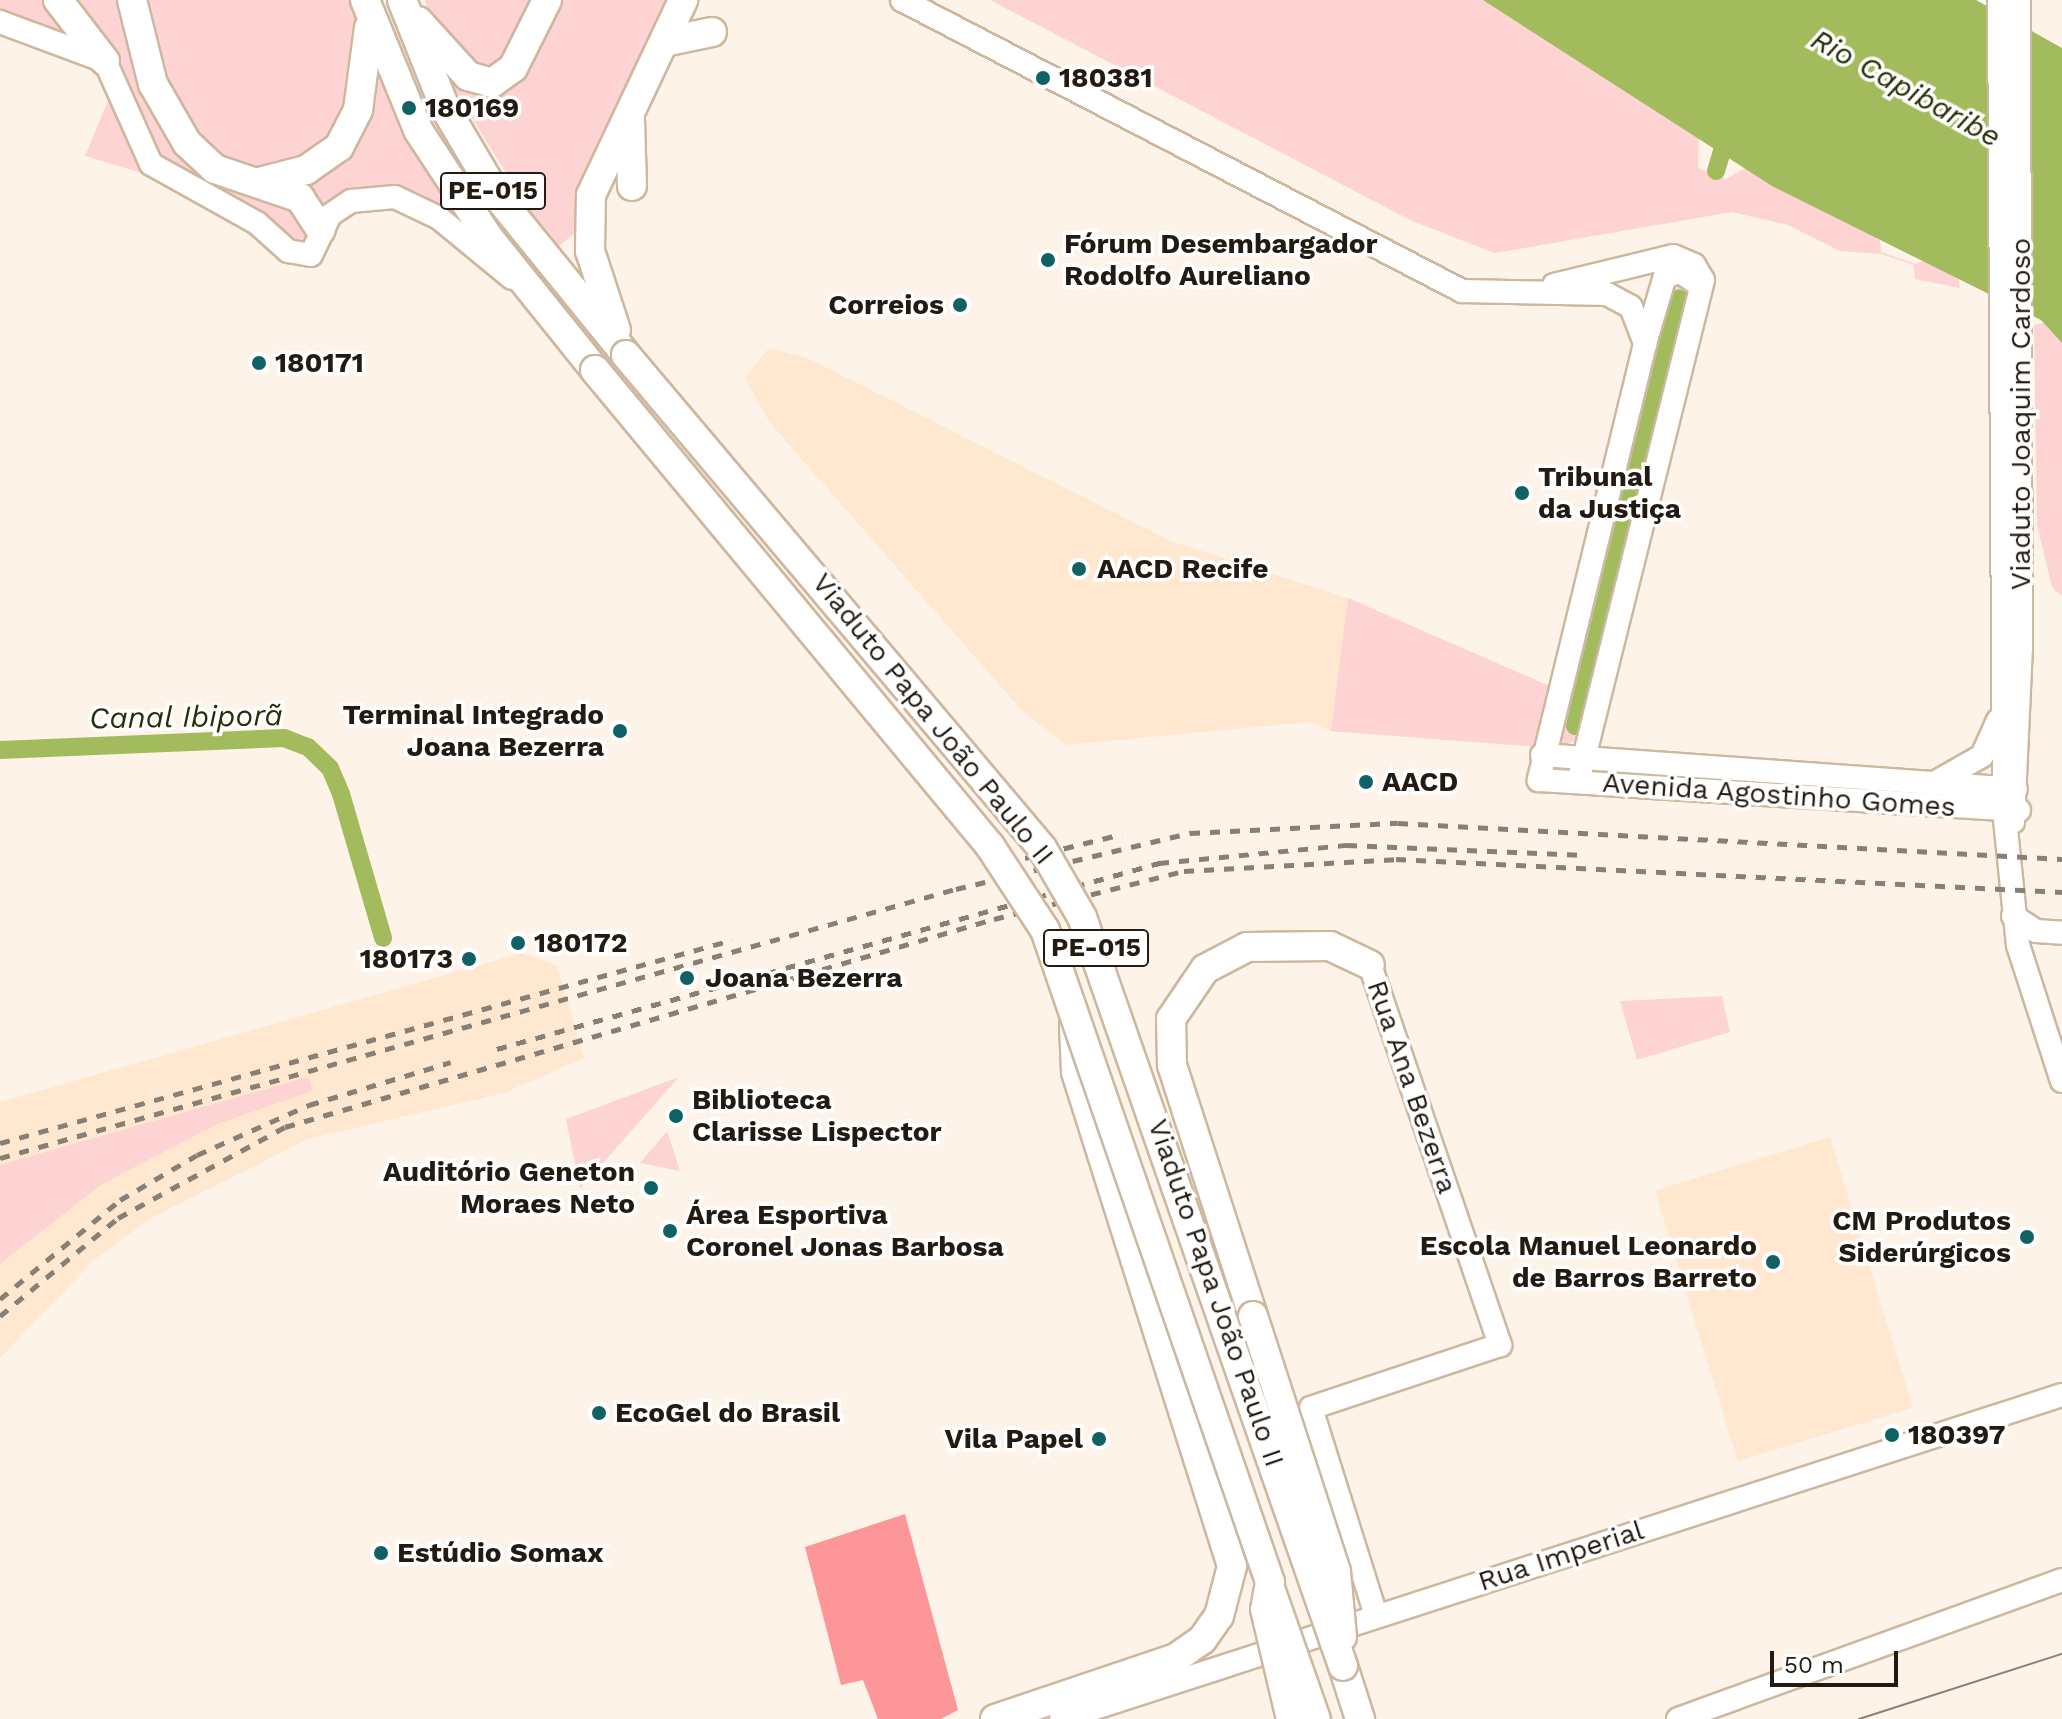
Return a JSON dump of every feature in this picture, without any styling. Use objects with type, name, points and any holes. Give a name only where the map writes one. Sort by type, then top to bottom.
[{"type":"highway","points":[[58,0],[105,61]]},
{"type":"highway","points":[[132,0],[153,84],[182,136],[215,169],[300,198],[316,242]]},
{"type":"highway","points":[[402,1],[448,59],[492,83],[513,68],[547,0]]},
{"type":"highway","points":[[626,354],[586,224],[591,195],[683,0]]},
{"type":"highway","name":"Viaduto Papa João Paulo II","points":[[402,1],[445,108],[497,196],[1042,848],[1082,917],[1343,1666]]},
{"type":"highway","points":[[255,182],[306,170],[339,147],[358,110],[367,8]]},
{"type":"highway","name":"Viaduto Papa João Paulo II","points":[[367,8],[418,130],[529,292],[990,846],[1045,930],[1073,1000],[1270,1582]]},
{"type":"highway","points":[[670,23],[712,32]]},
{"type":"highway","points":[[630,114],[632,186]]},
{"type":"highway","points":[[1343,1666],[1336,1572],[1169,1042],[1180,999],[1216,959],[1274,944],[1330,946],[1370,965]]},
{"type":"highway","points":[[995,1719],[1122,1676],[1202,1640],[1219,1616],[1232,1566],[1076,1072],[1073,1000]]},
{"type":"highway","points":[[1270,1582],[1265,1609],[1291,1719]]},
{"type":"highway","name":"PE-015","points":[[1343,1666],[1360,1719]]},
{"type":"main road","points":[[1270,1582],[1318,1719]]},
{"type":"street","points":[[902,0],[1380,254],[1462,291],[1510,296],[1607,294],[1631,307],[1645,344]]},
{"type":"street","name":"Viaduto Joaquim Cardoso","points":[[1999,0],[2013,648],[2004,683],[2011,805]]},
{"type":"street","name":"Viaduto Joaquim Cardoso","points":[[2019,0],[2011,805],[2013,916],[2062,1081]]},
{"type":"street","points":[[0,22],[105,61],[151,164],[257,223],[288,251],[316,242],[351,201],[395,197],[439,218],[529,292]]},
{"type":"street","points":[[1510,296],[1673,256],[1694,265],[1703,293],[1578,782]]},
{"type":"street","points":[[1542,755],[1645,344],[1665,276],[1681,272],[1703,293]]},
{"type":"street","points":[[1934,783],[1974,764],[1990,745],[2004,683]]},
{"type":"street","name":"Avenida Agostinho Gomes","points":[[1542,755],[1584,757],[1934,783],[2011,805],[1578,782],[1539,780],[1542,755]]},
{"type":"street","points":[[2013,916],[2036,931],[2062,933]]},
{"type":"street","name":"Rua Ana Bezerra","points":[[1370,965],[1500,1345],[1311,1408],[1376,1616]]},
{"type":"street","name":"Rua Imperial","points":[[1061,1719],[2062,1395]]},
{"type":"street","points":[[1678,1719],[2062,1580]]},
{"type":"shaded area","points":[[0,0],[359,0],[480,242],[450,209],[415,192],[368,200],[334,225],[316,257],[176,183],[85,156],[115,84],[112,75],[0,22]]},
{"type":"shaded area","points":[[425,0],[675,0],[586,224],[554,250],[449,81]]},
{"type":"shaded area","points":[[990,0],[1507,0],[1699,129],[1698,168],[1726,179],[1749,166],[1854,222],[1880,241],[1881,252],[1915,264],[1930,259],[1958,274],[1960,288],[1915,279],[1914,265],[1881,254],[1840,251],[1788,225],[1732,212],[1495,253],[1412,221]]},
{"type":"shaded area","points":[[1679,280],[1696,294],[1585,736],[1565,745],[1553,736],[1663,291]]},
{"type":"shaded area","points":[[2048,322],[2062,327],[2062,596],[2052,587],[2037,525],[2034,325]]},
{"type":"shaded area","name":"AACD Recife","points":[[769,348],[807,358],[1171,541],[1348,598],[1540,747],[1331,731],[1310,722],[1066,745],[1025,714],[770,423],[745,378]]},
{"type":"shaded area","points":[[1348,598],[1552,687],[1540,747],[1331,731]]},
{"type":"shaded area","points":[[522,953],[557,966],[584,1058],[504,1093],[308,1139],[151,1218],[93,1261],[0,1358],[0,1102]]},
{"type":"shaded area","points":[[1722,996],[1730,1032],[1637,1060],[1620,1001]]},
{"type":"shaded area","points":[[308,1077],[313,1091],[220,1123],[102,1184],[0,1264],[0,1165]]},
{"type":"shaded area","points":[[679,1077],[580,1189],[566,1119]]},
{"type":"shaded area","points":[[667,1131],[680,1171],[640,1163]]},
{"type":"shaded area","name":"Escola Manuel Leonardo de Barros Barreto","points":[[1830,1137],[1913,1408],[1738,1461],[1655,1191]]},
{"type":"shaded area","points":[[905,1514],[958,1710],[941,1719],[878,1719],[863,1680],[841,1685],[805,1547]]},
{"type":"water","name":"Rio Capibaribe","points":[[1483,0],[1976,0],[2062,48],[2062,343],[2041,320],[1772,186]]},
{"type":"waterway","points":[[1716,171],[1728,131]]},
{"type":"waterway","points":[[1575,726],[1679,298]]},
{"type":"waterway","name":"Canal Ibiporã","points":[[0,750],[284,738],[308,747],[330,768],[341,794],[383,938]]},
{"type":"tram line","points":[[1859,1719],[2062,1654]]},
{"type":"railway","points":[[0,1158],[956,889],[1190,833],[1398,823],[2062,859]]},
{"type":"railway","points":[[1025,858],[1122,834]]},
{"type":"railway","points":[[497,1049],[1159,863],[1347,845],[1586,855]]},
{"type":"railway","points":[[0,1316],[118,1218],[285,1127],[994,919],[1184,871],[1396,859],[2062,892]]},
{"type":"railway","points":[[0,1143],[732,940]]},
{"type":"railway","points":[[0,1299],[120,1200],[197,1155],[309,1105],[451,1062]]},
{"type":"place","name":"180381","points":[[1043,78]]},
{"type":"place","name":"180169","points":[[409,108]]},
{"type":"place","name":"Fórum Desembargador Rodolfo Aureliano","points":[[1048,260]]},
{"type":"place","name":"Correios","points":[[960,305]]},
{"type":"place","name":"180171","points":[[259,363]]},
{"type":"place","name":"Tribunal da Justiça","points":[[1522,493]]},
{"type":"place","name":"AACD Recife","points":[[1079,569]]},
{"type":"place","name":"Terminal Integrado Joana Bezerra","points":[[620,731]]},
{"type":"place","name":"AACD","points":[[1366,782]]},
{"type":"place","name":"180172","points":[[518,943]]},
{"type":"place","name":"180173","points":[[469,959]]},
{"type":"place","name":"Joana Bezerra","points":[[687,978]]},
{"type":"place","name":"Biblioteca Clarisse Lispector","points":[[676,1116]]},
{"type":"place","name":"Auditório Geneton Moraes Neto","points":[[651,1188]]},
{"type":"place","name":"Área Esportiva Coronel Jonas Barbosa","points":[[670,1231]]},
{"type":"place","name":"CM Produtos Siderúrgicos","points":[[2027,1237]]},
{"type":"place","name":"Escola Manuel Leonardo de Barros Barreto","points":[[1773,1262]]},
{"type":"place","name":"EcoGel do Brasil","points":[[599,1413]]},
{"type":"place","name":"180397","points":[[1892,1435]]},
{"type":"place","name":"Vila Papel","points":[[1099,1439]]},
{"type":"place","name":"Estúdio Somax","points":[[381,1553]]}]
